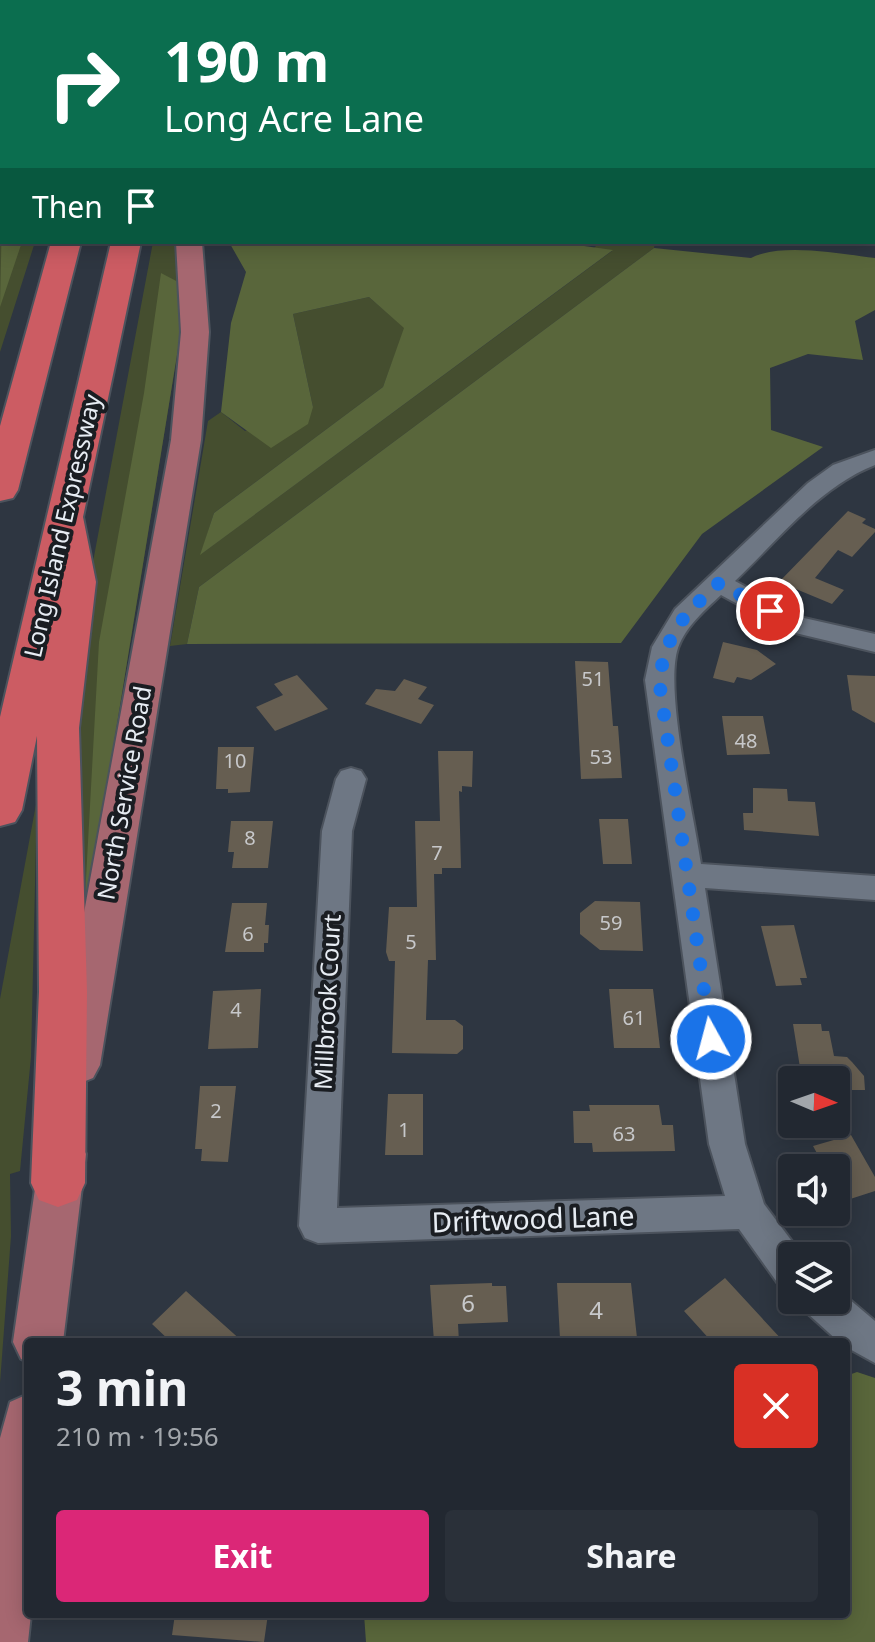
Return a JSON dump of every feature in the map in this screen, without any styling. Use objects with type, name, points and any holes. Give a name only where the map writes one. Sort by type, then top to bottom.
[{"type":"highway","points":[[0,490],[65,244]]},
{"type":"highway","name":"Long Island Expressway","points":[[0,810],[126,244]]},
{"type":"highway","points":[[0,461],[16,430]]},
{"type":"highway","points":[[58,1183],[63,992],[58,728],[77,582],[66,518]]},
{"type":"main road","name":"North Service Road","points":[[39,1338],[58,1183],[186,440],[195,332],[189,244]]},
{"type":"main road","points":[[0,1642],[24,1452]]},
{"type":"street","points":[[778,1253],[748,1212],[727,1144],[659,680],[665,647],[684,615],[817,488],[841,470],[875,457]]},
{"type":"street","points":[[719,583],[796,625],[875,643]]},
{"type":"street","name":"Millbrook Court","points":[[318,1226],[337,831],[351,779]]},
{"type":"street","points":[[688,875],[875,888]]},
{"type":"street","name":"Driftwood Lane","points":[[318,1226],[748,1212]]},
{"type":"street","points":[[836,1314],[875,1344]]},
{"type":"green space","points":[[0,244],[34,244],[0,352]]},
{"type":"green space","points":[[1,244],[21,244],[0,307]]},
{"type":"green space","points":[[153,244],[178,244],[182,324],[83,933],[77,738],[83,615]]},
{"type":"green space","points":[[230,244],[570,244],[613,250],[200,555],[214,513],[383,387],[404,328],[369,297],[293,314],[313,407],[308,424],[271,448],[221,412],[231,323],[246,272]]},
{"type":"green space","points":[[598,244],[655,244],[654,248],[199,587],[187,644],[170,646],[208,421],[221,412],[245,431],[313,407],[293,314],[369,297],[405,328],[383,387],[214,513],[201,554],[612,251],[594,248]]},
{"type":"green space","points":[[654,248],[751,258],[764,253],[794,250],[875,258],[875,310],[855,321],[863,360],[808,354],[770,368],[771,430],[823,447],[702,534],[621,643],[187,644],[199,587]]},
{"type":"green space","points":[[161,273],[180,283],[182,324],[83,933],[99,642],[144,393]]},
{"type":"green space","points":[[37,799],[31,1057],[20,1171],[10,1174],[11,1236],[0,1383],[0,999]]},
{"type":"green space","points":[[857,1372],[875,1378],[875,1642],[366,1642],[364,1618],[850,1618],[850,1375]]},
{"type":"building","points":[[848,511],[866,519],[862,523],[875,529],[875,532],[852,557],[838,550],[815,578],[844,590],[832,604],[779,582]]},
{"type":"building","points":[[723,642],[757,650],[776,664],[751,680],[737,677],[734,683],[713,678]]},
{"type":"building","points":[[575,661],[608,662],[613,726],[618,726],[622,778],[581,779]]},
{"type":"building","points":[[297,675],[328,709],[275,731],[256,707],[283,695],[274,684]]},
{"type":"building","points":[[847,675],[875,676],[875,723],[852,710]]},
{"type":"building","points":[[404,679],[427,687],[418,699],[434,705],[421,724],[365,704],[376,689],[395,691]]},
{"type":"building","points":[[722,716],[763,716],[770,754],[727,755]]},
{"type":"building","points":[[218,747],[254,747],[250,792],[228,793],[228,789],[216,789]]},
{"type":"building","points":[[438,751],[473,751],[472,787],[462,786],[462,792],[459,791],[461,868],[442,868],[442,874],[434,874],[436,960],[428,960],[426,1020],[455,1020],[463,1026],[463,1049],[457,1054],[392,1053],[395,961],[389,961],[386,952],[389,907],[417,907],[415,821],[440,821]]},
{"type":"building","points":[[753,788],[787,789],[788,801],[815,802],[819,836],[744,830],[743,813],[753,813]]},
{"type":"building","points":[[599,819],[628,819],[632,864],[603,864]]},
{"type":"building","points":[[231,821],[273,821],[268,868],[232,868],[234,852],[228,852]]},
{"type":"building","points":[[595,901],[640,902],[643,951],[600,950],[580,934],[580,913]]},
{"type":"building","points":[[232,903],[267,903],[265,925],[269,925],[268,943],[264,943],[264,952],[225,952]]},
{"type":"building","points":[[794,925],[807,978],[800,978],[802,985],[776,986],[761,926]]},
{"type":"building","points":[[261,989],[258,1048],[208,1049],[213,991]]},
{"type":"building","points":[[609,989],[653,989],[660,1048],[614,1048]]},
{"type":"building","points":[[793,1024],[821,1024],[822,1031],[829,1031],[834,1056],[847,1057],[864,1076],[865,1090],[850,1090],[850,1066],[800,1066]]},
{"type":"building","points":[[200,1086],[236,1086],[228,1162],[201,1161],[202,1149],[195,1149]]},
{"type":"building","points":[[388,1094],[423,1094],[423,1155],[385,1155]]},
{"type":"building","points":[[589,1105],[659,1105],[662,1125],[673,1125],[675,1151],[593,1152],[592,1143],[574,1143],[573,1111],[590,1111]]},
{"type":"building","points":[[850,1135],[875,1177],[875,1191],[850,1199],[850,1154],[817,1154],[813,1146],[850,1138]]},
{"type":"building","points":[[725,1278],[780,1338],[708,1338],[684,1311]]},
{"type":"building","points":[[492,1283],[492,1286],[506,1286],[508,1322],[458,1324],[459,1338],[434,1338],[430,1285]]},
{"type":"building","points":[[557,1283],[631,1283],[637,1338],[560,1338]]},
{"type":"building","points":[[186,1291],[239,1338],[167,1338],[152,1324]]},
{"type":"building","points":[[174,1618],[267,1618],[264,1642],[172,1635]]},
{"type":"route","points":[[711,1039],[659,680],[665,647],[684,615],[719,583],[770,611]]}]
